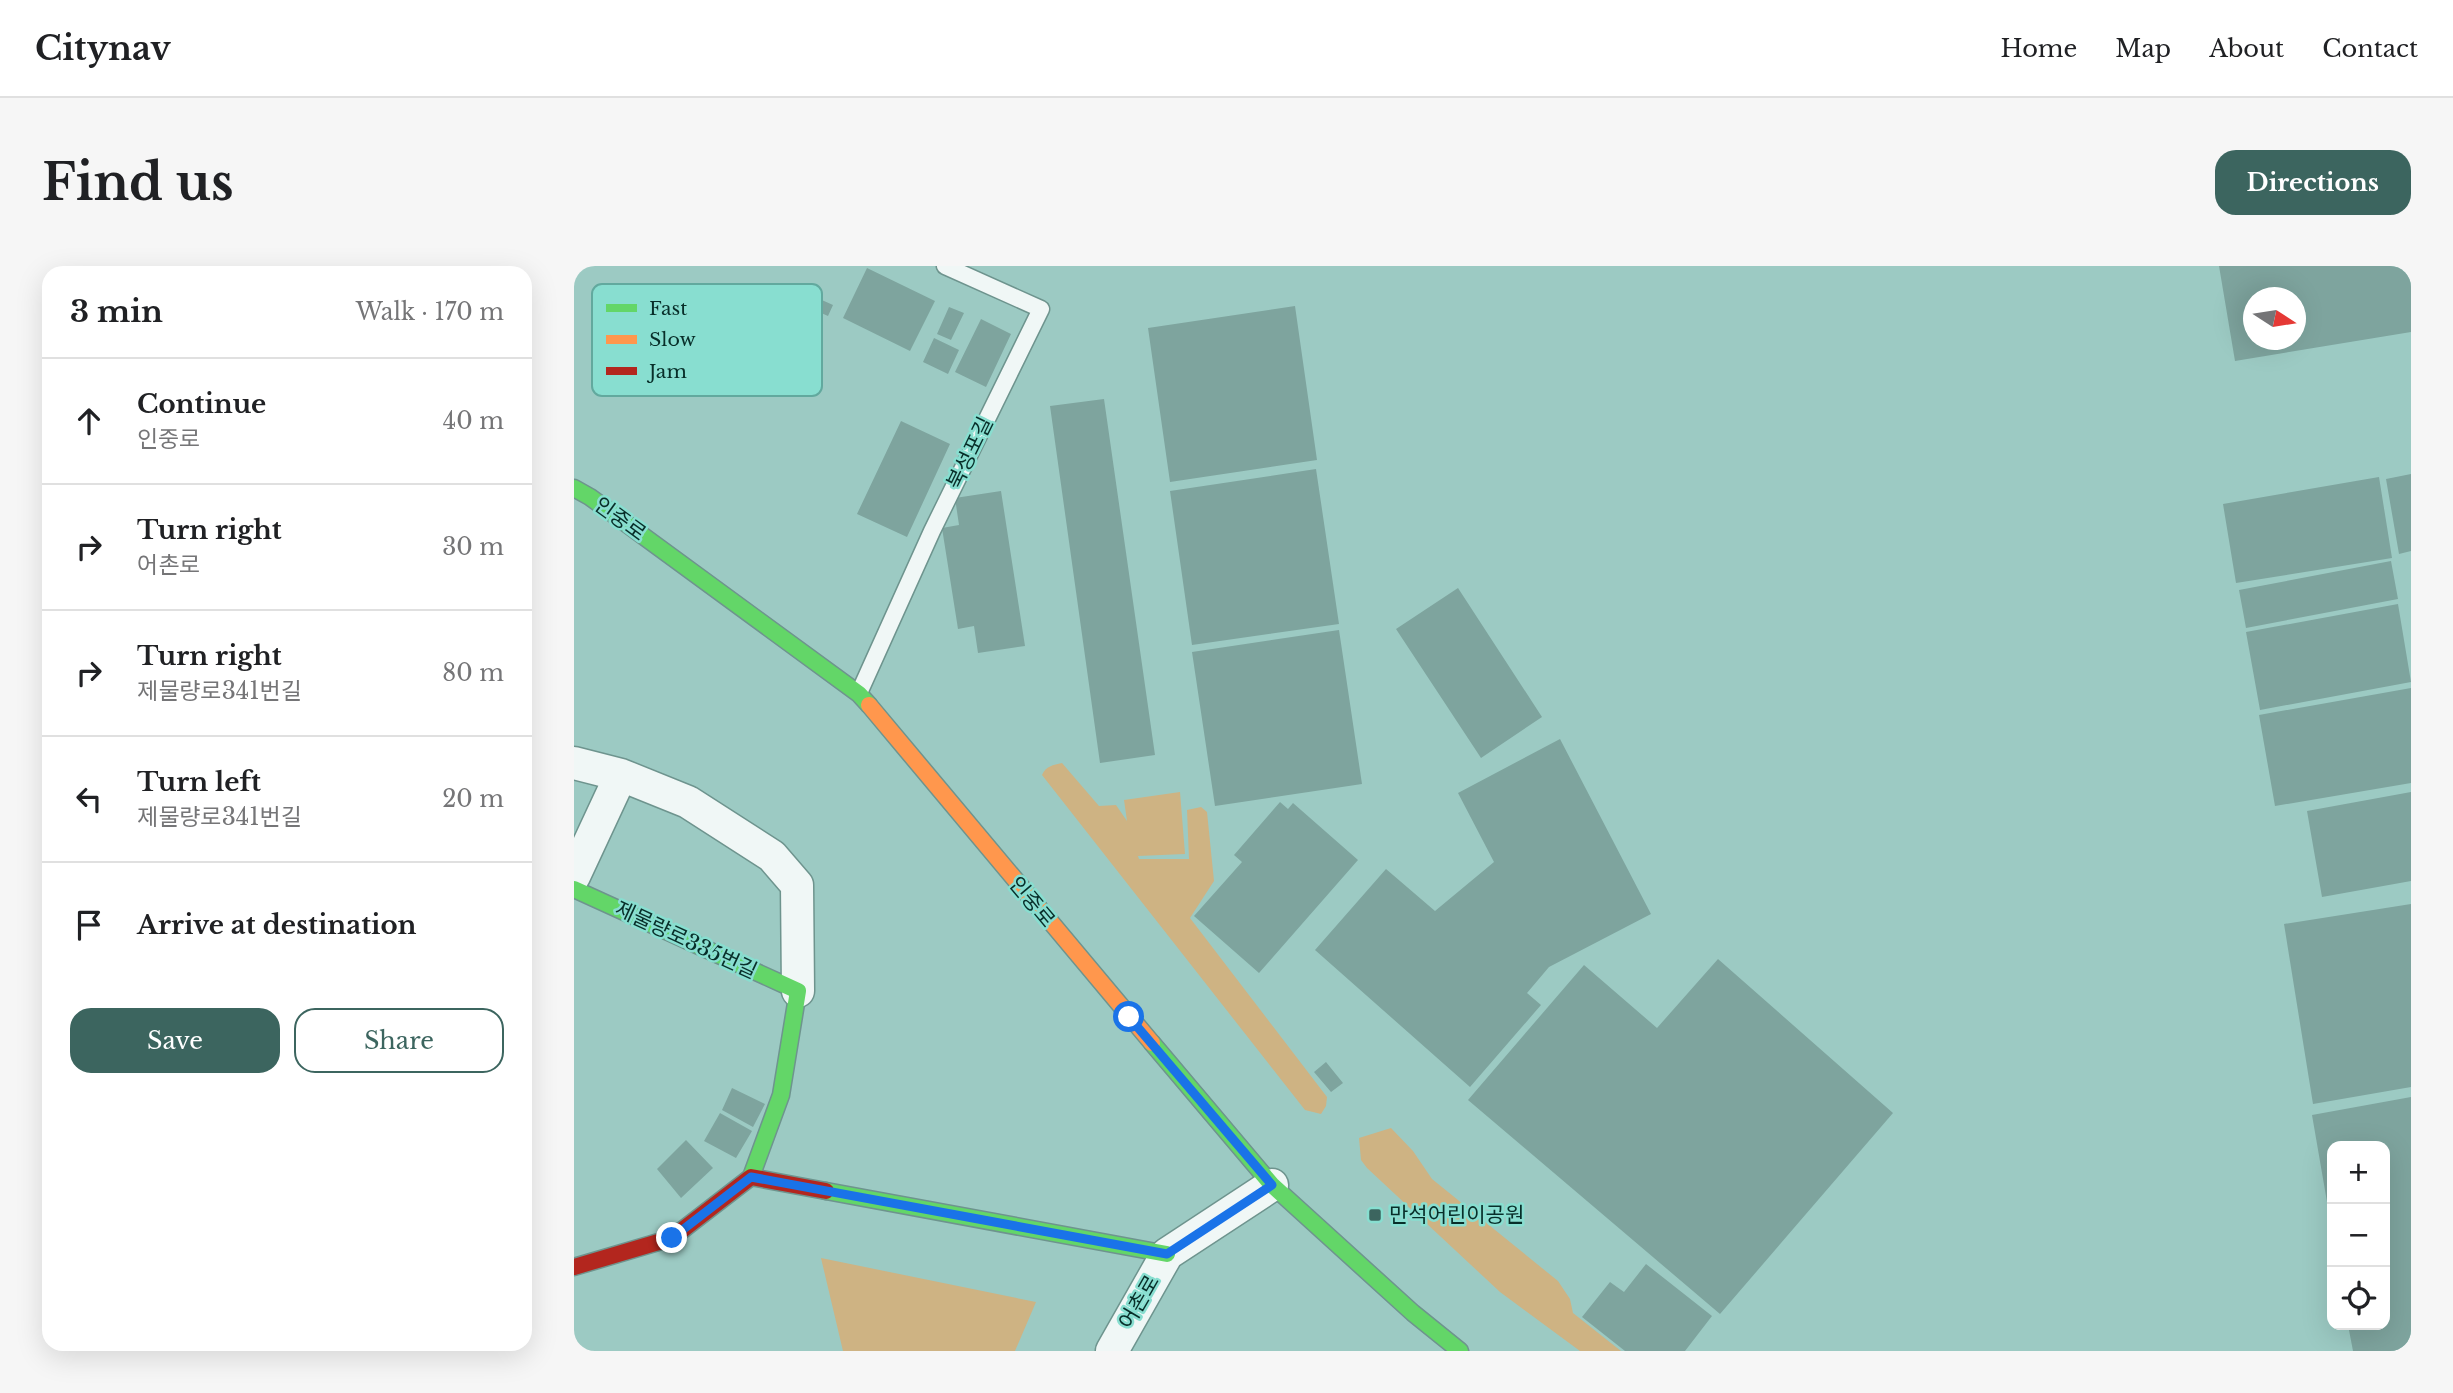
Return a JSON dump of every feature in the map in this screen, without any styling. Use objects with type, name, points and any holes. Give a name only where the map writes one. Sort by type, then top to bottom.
[{"type":"main road","name":"인중로","points":[[574,488],[590,496],[859,694],[1272,1185],[1413,1313],[1460,1351]]},
{"type":"main road","name":"제물량로335번길","points":[[574,889],[798,991]]},
{"type":"main road","points":[[574,1268],[672,1238],[751,1177],[781,1094],[798,991]]},
{"type":"main road","points":[[751,1177],[1167,1254]]},
{"type":"street","points":[[574,763],[621,775],[688,802],[772,856],[797,885],[798,991]]},
{"type":"street","points":[[574,876],[621,775]]},
{"type":"street","name":"어촌로","points":[[1112,1351],[1167,1254],[1272,1185]]},
{"type":"lane","name":"북성포길","points":[[859,694],[932,531],[1041,309],[945,266]]},
{"type":"shaded area","points":[[1062,763],[1099,806],[1116,805],[1127,821],[1124,800],[1180,792],[1185,854],[1138,856],[1139,859],[1189,859],[1187,810],[1201,807],[1207,812],[1214,881],[1190,918],[1327,1097],[1321,1114],[1305,1110],[1042,775],[1053,765]]},
{"type":"shaded area","points":[[1391,1128],[1413,1151],[1432,1179],[1558,1281],[1570,1299],[1573,1313],[1621,1351],[1580,1351],[1500,1292],[1367,1168],[1361,1160],[1359,1138]]},
{"type":"shaded area","points":[[821,1258],[1036,1302],[1015,1351],[843,1351]]},
{"type":"building","points":[[2219,266],[2411,266],[2411,332],[2306,349],[2306,287],[2243,287],[2243,350],[2302,350],[2235,361]]},
{"type":"building","points":[[867,268],[935,301],[910,351],[843,318]]},
{"type":"building","points":[[822,300],[833,305],[828,316],[822,313]]},
{"type":"building","points":[[1295,306],[1317,460],[1170,482],[1148,328]]},
{"type":"building","points":[[949,307],[964,313],[951,340],[937,334]]},
{"type":"building","points":[[981,319],[1011,334],[986,387],[955,372]]},
{"type":"building","points":[[934,338],[959,350],[948,374],[923,362]]},
{"type":"building","points":[[1104,399],[1155,755],[1100,763],[1050,406]]},
{"type":"building","points":[[901,421],[950,444],[907,537],[857,514]]},
{"type":"building","points":[[1316,469],[1339,624],[1192,645],[1170,491]]},
{"type":"building","points":[[2411,474],[2411,551],[2399,554],[2386,479]]},
{"type":"building","points":[[2379,477],[2392,558],[2236,583],[2223,504]]},
{"type":"building","points":[[1001,491],[1025,646],[978,653],[974,626],[958,629],[942,528],[959,525],[955,498]]},
{"type":"building","points":[[2391,561],[2398,599],[2246,628],[2239,590]]},
{"type":"building","points":[[1458,588],[1542,717],[1481,758],[1396,629]]},
{"type":"building","points":[[2398,604],[2411,682],[2260,710],[2246,632]]},
{"type":"building","points":[[1339,630],[1362,784],[1215,806],[1192,652]]},
{"type":"building","points":[[2411,688],[2411,783],[2275,806],[2259,715]]},
{"type":"building","points":[[1560,739],[1651,914],[1549,967],[1527,993],[1541,1005],[1470,1087],[1315,950],[1386,869],[1435,911],[1494,862],[1458,793]]},
{"type":"building","points":[[2411,792],[2411,881],[2322,897],[2307,811]]},
{"type":"building","points":[[1280,802],[1288,809],[1293,803],[1358,860],[1259,973],[1194,916],[1242,862],[1234,855]]},
{"type":"building","points":[[2411,904],[2411,1087],[2313,1104],[2284,924]]},
{"type":"building","points":[[1718,959],[1893,1113],[1720,1314],[1468,1100],[1584,965],[1657,1028]]},
{"type":"building","points":[[1326,1062],[1343,1083],[1331,1092],[1314,1072]]},
{"type":"building","points":[[732,1088],[765,1104],[753,1127],[722,1110]]},
{"type":"building","points":[[2411,1097],[2411,1351],[2353,1351],[2349,1330],[2390,1330],[2390,1141],[2327,1141],[2327,1202],[2312,1115]]},
{"type":"building","points":[[720,1113],[752,1131],[736,1158],[704,1141]]},
{"type":"building","points":[[686,1140],[713,1168],[681,1198],[657,1169]]},
{"type":"building","points":[[1646,1264],[1712,1316],[1685,1351],[1625,1351],[1582,1317],[1610,1282],[1624,1292]]},
{"type":"traffic: fast","points":[[574,488],[859,694],[869,705]]},
{"type":"traffic: fast","points":[[574,889],[798,991],[781,1095],[751,1177]]},
{"type":"traffic: fast","points":[[1152,1043],[1272,1185],[1413,1313],[1460,1351]]},
{"type":"traffic: fast","points":[[826,1191],[1167,1254]]},
{"type":"traffic: slow","points":[[869,705],[1152,1043]]},
{"type":"traffic: jam","points":[[574,1267],[672,1238],[751,1177],[826,1191]]},
{"type":"place","name":"만석어린이공원","points":[[1375,1215]]},
{"type":"route","points":[[672,1238],[751,1177],[1167,1254],[1272,1185],[1129,1017]]}]
